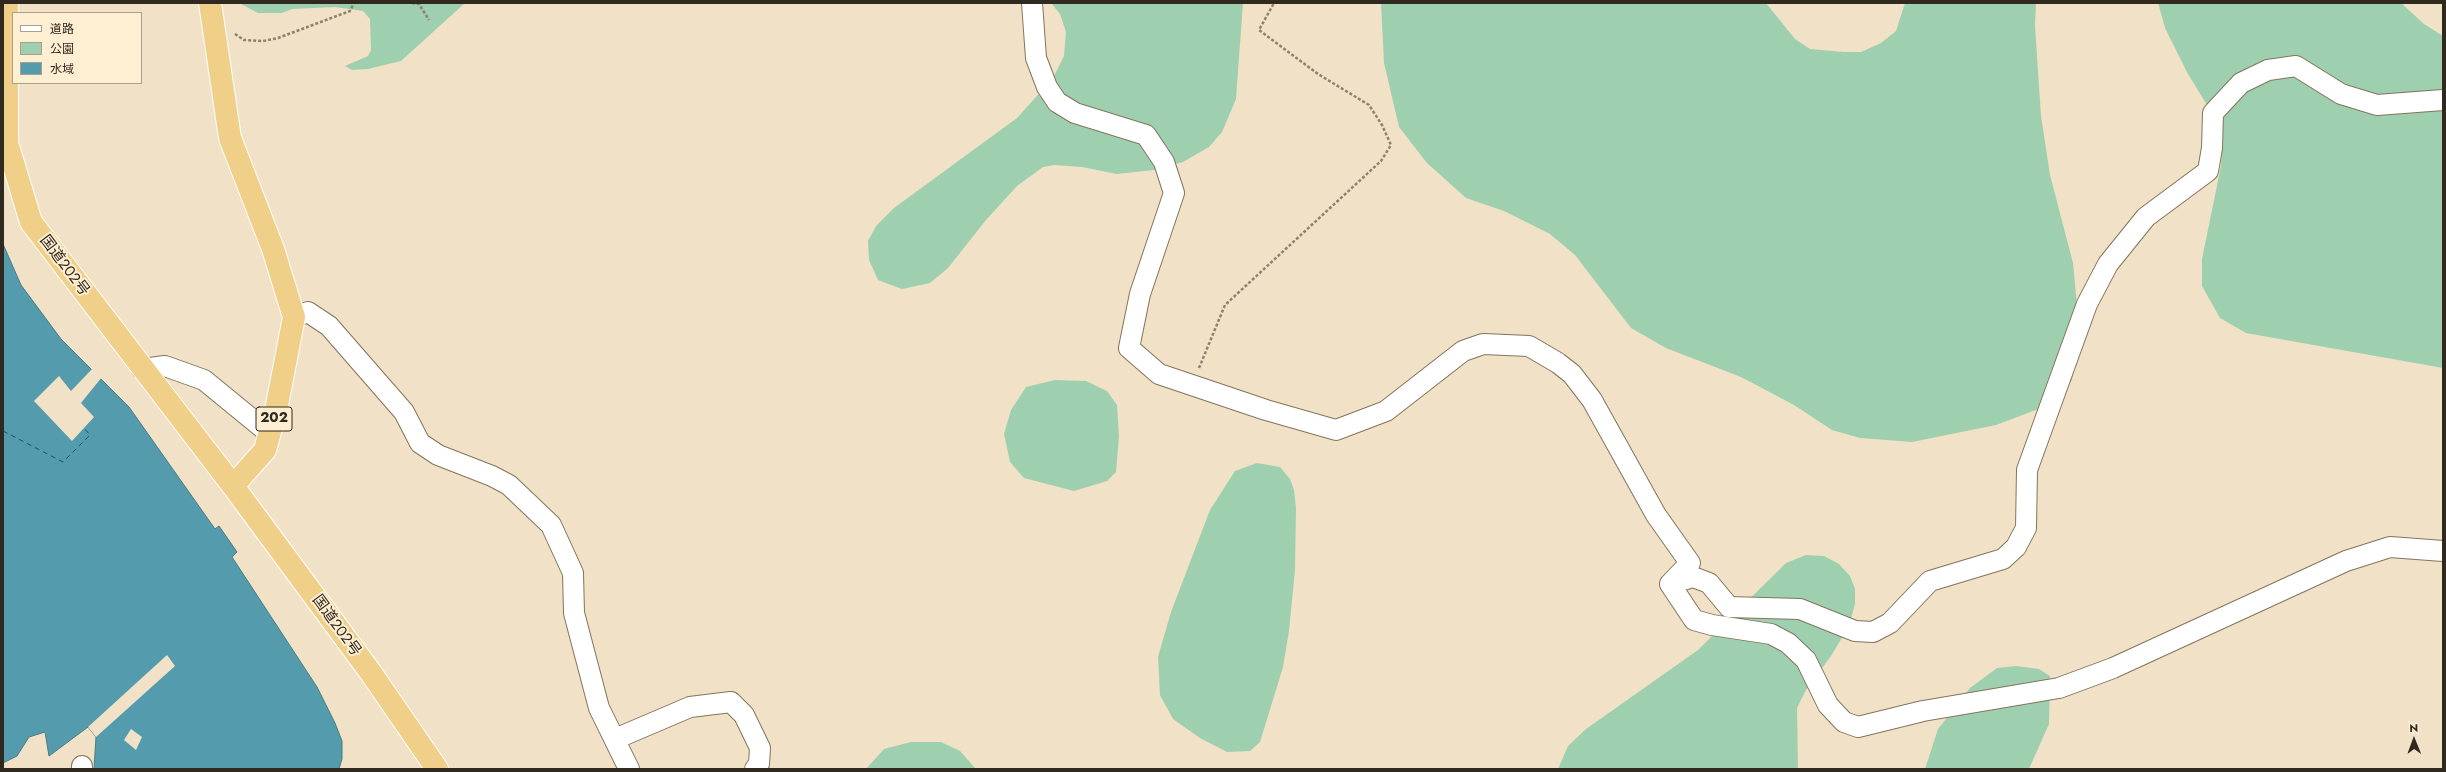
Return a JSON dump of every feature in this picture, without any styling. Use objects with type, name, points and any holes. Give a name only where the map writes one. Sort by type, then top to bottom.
[{"type":"highway","name":"国道202号","points":[[7,3],[8,143],[31,222],[233,486],[371,673],[437,769]]},
{"type":"highway","name":"202","points":[[210,3],[230,138],[273,248],[294,317],[270,434],[265,450],[233,486]]},
{"type":"street","points":[[1032,3],[1036,58],[1047,87],[1057,102],[1074,113],[1146,135],[1164,162],[1174,193],[1140,294],[1129,348],[1159,374],[1266,410],[1336,430],[1386,411],[1463,351],[1483,344],[1529,346],[1558,363],[1572,374],[1592,400],[1656,515],[1690,563],[1670,584]]},
{"type":"street","points":[[1670,584],[1693,577],[1709,583],[1729,607],[1800,609],[1856,631],[1873,632],[1890,623],[1930,581],[2003,558],[2016,547],[2026,528],[2027,470],[2088,304],[2104,271],[2146,217],[2208,171],[2212,148],[2213,113],[2241,83],[2268,70],[2296,66],[2341,94],[2377,105],[2443,100]]},
{"type":"street","points":[[294,317],[308,312],[329,326],[404,412],[420,443],[438,455],[492,476],[509,485],[551,525],[573,573],[576,620],[599,708],[629,769]]},
{"type":"street","points":[[142,369],[165,366],[204,380],[270,434]]},
{"type":"street","points":[[1670,584],[1694,620],[1712,625],[1771,634],[1788,643],[1806,660],[1828,705],[1844,722],[1858,727],[1923,711],[2059,688],[2113,668],[2346,561],[2390,547],[2443,551]]},
{"type":"street","points":[[615,739],[690,707],[731,702],[744,715],[760,748],[759,764],[755,769]]},
{"type":"path","points":[[231,32],[244,40],[271,39],[350,10],[354,3]]},
{"type":"path","points":[[412,3],[418,4],[429,20]]},
{"type":"path","points":[[1192,385],[1225,305],[1381,161],[1391,144],[1382,125],[1369,105],[1318,74],[1259,30],[1274,3]]},
{"type":"green space","points":[[239,3],[465,3],[401,61],[368,69],[352,70],[345,66],[368,56],[371,50],[370,19],[363,11],[335,7],[292,9],[282,13],[258,13]]},
{"type":"green space","points":[[1051,3],[1243,3],[1236,99],[1222,132],[1209,147],[1183,162],[1154,170],[1117,174],[1082,167],[1054,165],[1043,167],[1017,186],[986,220],[948,268],[930,283],[902,289],[878,280],[869,260],[868,241],[876,226],[894,208],[1017,118],[1053,78],[1064,56],[1066,32],[1060,14]]},
{"type":"green space","points":[[1381,3],[1766,3],[1795,39],[1810,49],[1861,52],[1881,43],[1896,31],[1905,3],[2036,3],[2035,26],[2041,116],[2050,175],[2073,263],[2080,338],[2072,380],[2057,402],[1996,425],[1912,442],[1860,438],[1832,430],[1794,405],[1741,377],[1666,348],[1631,328],[1575,255],[1550,234],[1504,211],[1466,198],[1427,163],[1399,127],[1384,63]]},
{"type":"green space","points":[[2158,3],[2401,3],[2424,24],[2443,36],[2443,368],[2246,333],[2220,318],[2202,286],[2202,259],[2221,166],[2222,146],[2218,123],[2188,74],[2165,28]]},
{"type":"green space","points":[[1055,380],[1086,381],[1107,391],[1117,405],[1119,436],[1116,472],[1107,481],[1074,491],[1024,478],[1010,462],[1004,434],[1011,410],[1026,387]]},
{"type":"green space","points":[[1257,463],[1280,467],[1290,479],[1294,490],[1296,508],[1295,570],[1289,631],[1283,667],[1260,742],[1250,751],[1227,752],[1200,738],[1173,719],[1160,695],[1158,657],[1171,612],[1210,510],[1235,471]]},
{"type":"green space","points":[[1806,555],[1824,556],[1839,564],[1850,576],[1855,589],[1855,604],[1849,626],[1831,656],[1806,690],[1797,708],[1798,769],[1558,769],[1568,746],[1586,729],[1698,650],[1786,563]]},
{"type":"green space","points":[[2016,666],[2039,669],[2050,676],[2049,724],[2029,769],[1925,769],[1938,729],[1970,688],[1997,668]]},
{"type":"green space","points":[[911,742],[941,742],[960,751],[976,769],[866,769],[884,749]]},
{"type":"water","points":[[3,244],[21,285],[61,339],[129,407],[215,529],[219,526],[237,552],[232,557],[317,687],[335,723],[342,741],[342,759],[339,769],[94,769],[96,737],[88,727],[49,756],[45,732],[29,737],[17,756],[3,763]]},
{"type":"pier","points":[[93,368],[102,377],[81,403],[94,417],[72,441],[34,401],[59,376],[71,391]]},
{"type":"pier","points":[[167,655],[175,666],[96,737],[88,727]]},
{"type":"pier","points":[[131,729],[142,737],[136,750],[124,740]]},
{"type":"ferry route","points":[[3,431],[63,462],[90,435],[84,428]]}]
